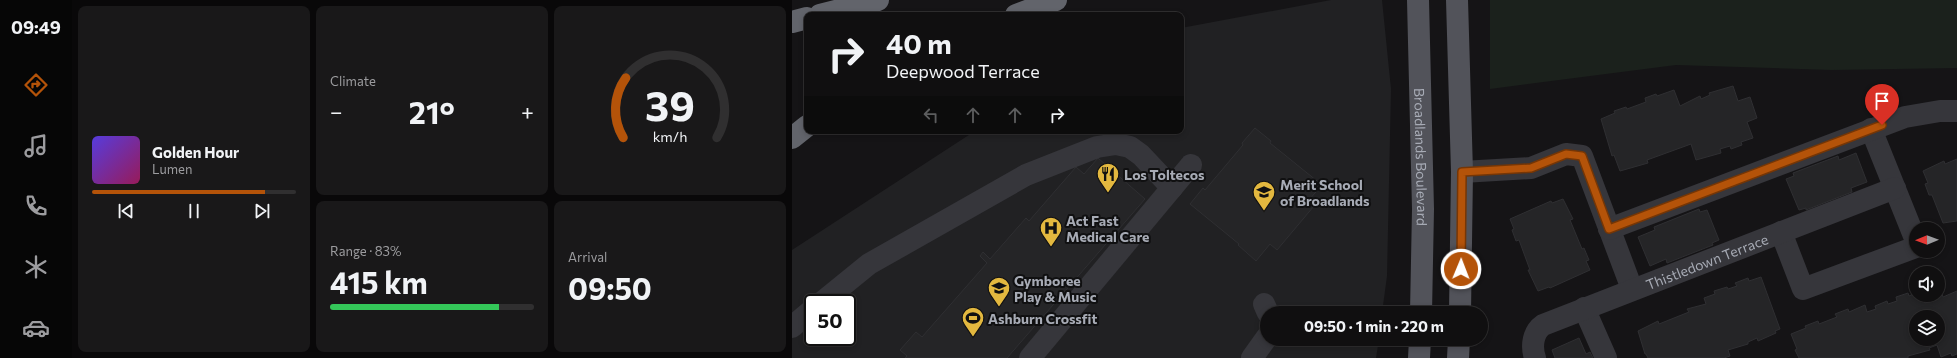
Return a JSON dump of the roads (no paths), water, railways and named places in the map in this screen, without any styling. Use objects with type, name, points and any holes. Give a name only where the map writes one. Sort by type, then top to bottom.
[{"type":"highway","points":[[832,12],[878,0]]},
{"type":"highway","points":[[1024,12],[1056,0]]},
{"type":"highway","points":[[792,22],[804,19]]},
{"type":"highway","points":[[792,138],[804,128]]},
{"type":"main road","name":"Broadlands Boulevard","points":[[1418,0],[1423,209],[1421,306]]},
{"type":"main road","points":[[1457,0],[1462,172],[1460,306]]},
{"type":"main road","points":[[1418,358],[1419,346]]},
{"type":"main road","points":[[1458,358],[1459,346]]},
{"type":"street","points":[[1609,229],[1871,129],[1905,118],[1940,111],[1957,111]]},
{"type":"street","points":[[1871,129],[1909,223]]},
{"type":"street","points":[[832,294],[869,264],[1026,175],[1097,147],[1116,144],[1130,147],[1141,155],[1172,188]]},
{"type":"street","name":"Thistledown Terrace","points":[[1462,172],[1531,168],[1566,154],[1582,156],[1632,289]]},
{"type":"street","points":[[1030,358],[1191,165]]},
{"type":"street","name":"Thistledown Terrace","points":[[1534,358],[1533,344],[1537,330],[1543,325],[1632,289],[1895,188]]},
{"type":"street","name":"Thistledown Terrace","points":[[1781,232],[1803,289],[1909,250]]},
{"type":"street","points":[[1584,308],[1606,358]]},
{"type":"street","points":[[792,327],[804,317]]},
{"type":"street","points":[[1252,358],[1261,346]]},
{"type":"place","name":"Los Toltecos","points":[[1108,194]]},
{"type":"place","name":"Merit School of Broadlands","points":[[1264,212]]},
{"type":"place","name":"Act Fast Medical Care","points":[[1051,248]]},
{"type":"place","name":"Gymboree Play & Music","points":[[999,308]]},
{"type":"place","name":"Ashburn Crossfit","points":[[973,338]]}]
